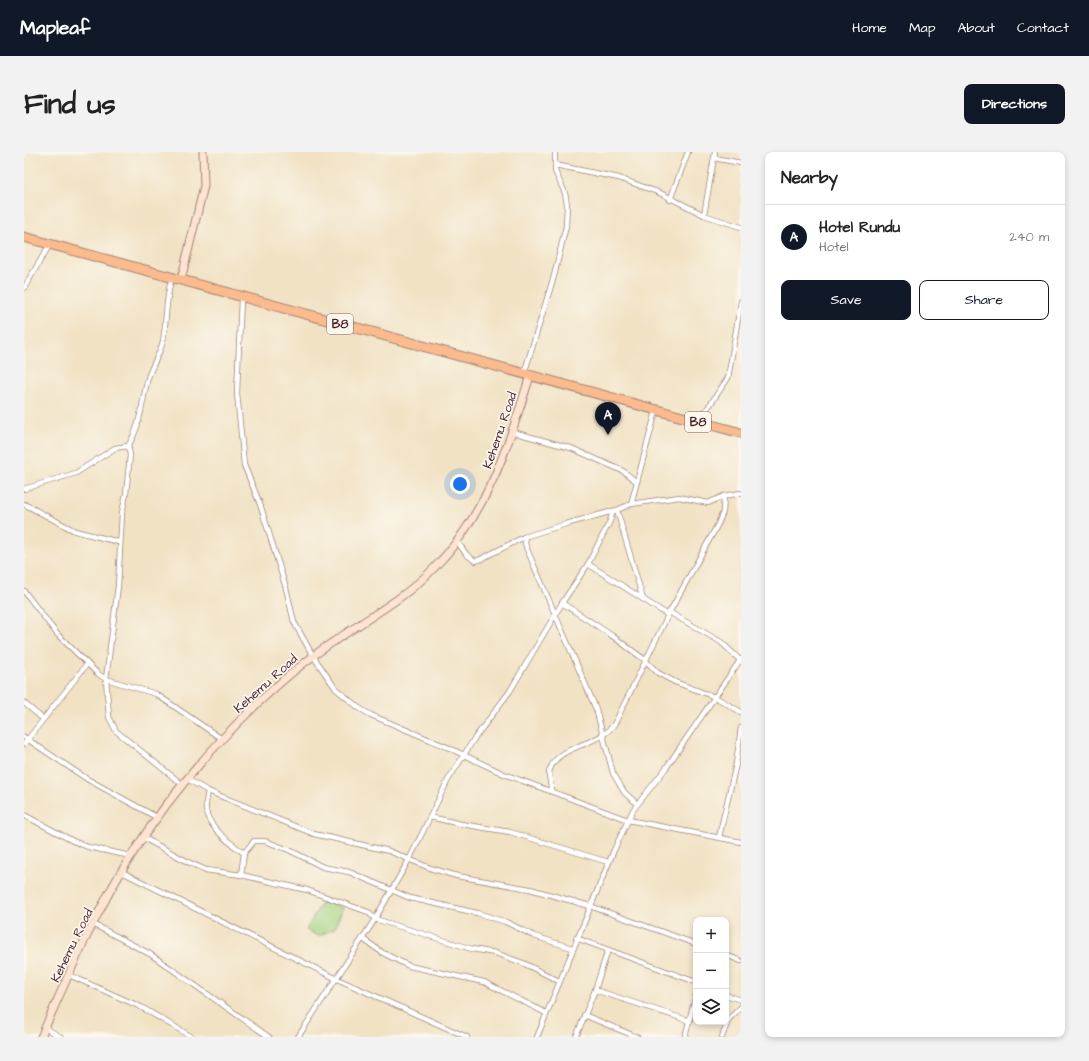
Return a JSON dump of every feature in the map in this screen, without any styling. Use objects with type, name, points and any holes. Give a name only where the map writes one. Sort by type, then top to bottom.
[{"type":"highway","name":"B8","points":[[24,237],[241,298],[741,433]]},
{"type":"street","points":[[203,152],[204,186],[176,279],[167,292],[163,342],[149,374],[139,419],[133,439],[128,446],[129,463],[119,542],[118,586],[106,679],[109,717],[113,728],[135,748],[185,782],[314,834],[389,851],[410,858],[430,868],[457,876],[530,889],[590,906],[693,943]]},
{"type":"street","points":[[527,376],[566,226],[567,204],[565,192],[558,181],[555,165],[555,152]]},
{"type":"street","points":[[670,200],[688,152]]},
{"type":"street","points":[[704,215],[715,152]]},
{"type":"street","points":[[714,158],[741,163]]},
{"type":"street","points":[[555,165],[619,178],[660,193],[670,200],[704,215],[741,227]]},
{"type":"street","points":[[24,288],[50,244]]},
{"type":"street","points":[[241,298],[237,393],[244,465],[260,504],[286,588],[293,620],[313,656],[336,689],[359,708],[504,774],[628,820],[741,842]]},
{"type":"street","points":[[699,422],[728,378],[741,301]]},
{"type":"street","name":"Kehemu Road","points":[[41,1037],[94,924],[131,856],[185,782],[222,739],[271,692],[313,656],[412,588],[436,567],[457,541],[490,489],[513,432],[527,376]]},
{"type":"street","points":[[631,504],[656,411]]},
{"type":"street","points":[[513,432],[571,448],[623,471],[637,482]]},
{"type":"street","points":[[24,489],[76,473],[115,448],[128,446]]},
{"type":"street","points":[[457,541],[466,554],[475,561],[524,538],[566,524],[615,511],[631,504],[679,497],[708,503],[724,496],[741,493]]},
{"type":"street","points":[[551,791],[549,772],[556,760],[580,745],[604,736],[615,723],[645,660],[718,524],[724,506],[724,496]]},
{"type":"street","points":[[24,504],[75,531],[119,542]]},
{"type":"street","points":[[298,1037],[363,940],[410,858],[448,780],[466,756],[474,739],[521,674],[554,616],[588,564],[615,511]]},
{"type":"street","points":[[615,511],[643,599]]},
{"type":"street","points":[[524,538],[526,547],[554,616],[596,709],[616,779],[624,792],[637,804]]},
{"type":"street","points":[[537,1037],[576,938],[608,862],[628,820],[637,804],[666,768],[741,660],[721,642],[643,599],[588,564]]},
{"type":"street","points":[[24,591],[57,634],[87,664],[106,679],[156,694],[222,739]]},
{"type":"street","points":[[562,603],[611,635],[645,660],[658,673],[675,682],[715,697],[741,712]]},
{"type":"street","points":[[24,744],[26,738],[87,664]]},
{"type":"street","points":[[24,703],[43,719]]},
{"type":"street","points":[[719,837],[736,764],[741,728]]},
{"type":"street","points":[[26,738],[87,779],[158,818]]},
{"type":"street","points":[[208,791],[206,811],[210,820],[234,846],[244,853]]},
{"type":"street","points":[[24,815],[73,841],[88,847],[131,856]]},
{"type":"street","points":[[430,816],[461,824],[510,832],[608,862]]},
{"type":"street","points":[[144,838],[206,870],[241,875],[307,890],[368,912],[375,919],[472,948],[495,953],[523,963],[559,981]]},
{"type":"street","points":[[241,875],[244,853],[254,841],[265,841],[289,850],[323,867],[349,872],[410,898],[474,912],[506,922],[534,936],[572,948]]},
{"type":"street","points":[[122,872],[337,979],[467,1037]]},
{"type":"street","points":[[94,924],[150,954],[269,1037]]},
{"type":"street","points":[[576,938],[693,981]]},
{"type":"street","points":[[363,940],[383,953],[410,966],[484,982],[546,1012]]},
{"type":"street","points":[[576,1037],[596,990],[608,950]]},
{"type":"street","points":[[729,956],[741,961]]},
{"type":"street","points":[[69,975],[141,1007],[192,1037]]},
{"type":"street","points":[[596,990],[690,1021]]},
{"type":"street","points":[[729,996],[741,1000]]},
{"type":"street","points":[[684,1037],[690,1021],[690,1012],[693,1003]]},
{"type":"street","points":[[722,1037],[729,1019],[741,1007]]},
{"type":"street","points":[[584,1016],[636,1037]]},
{"type":"street","points":[[45,1028],[61,1037]]},
{"type":"green space","points":[[323,900],[343,908],[334,929],[318,936],[306,930]]},
{"type":"place","name":"Hotel Rundu","points":[[608,435]]}]
